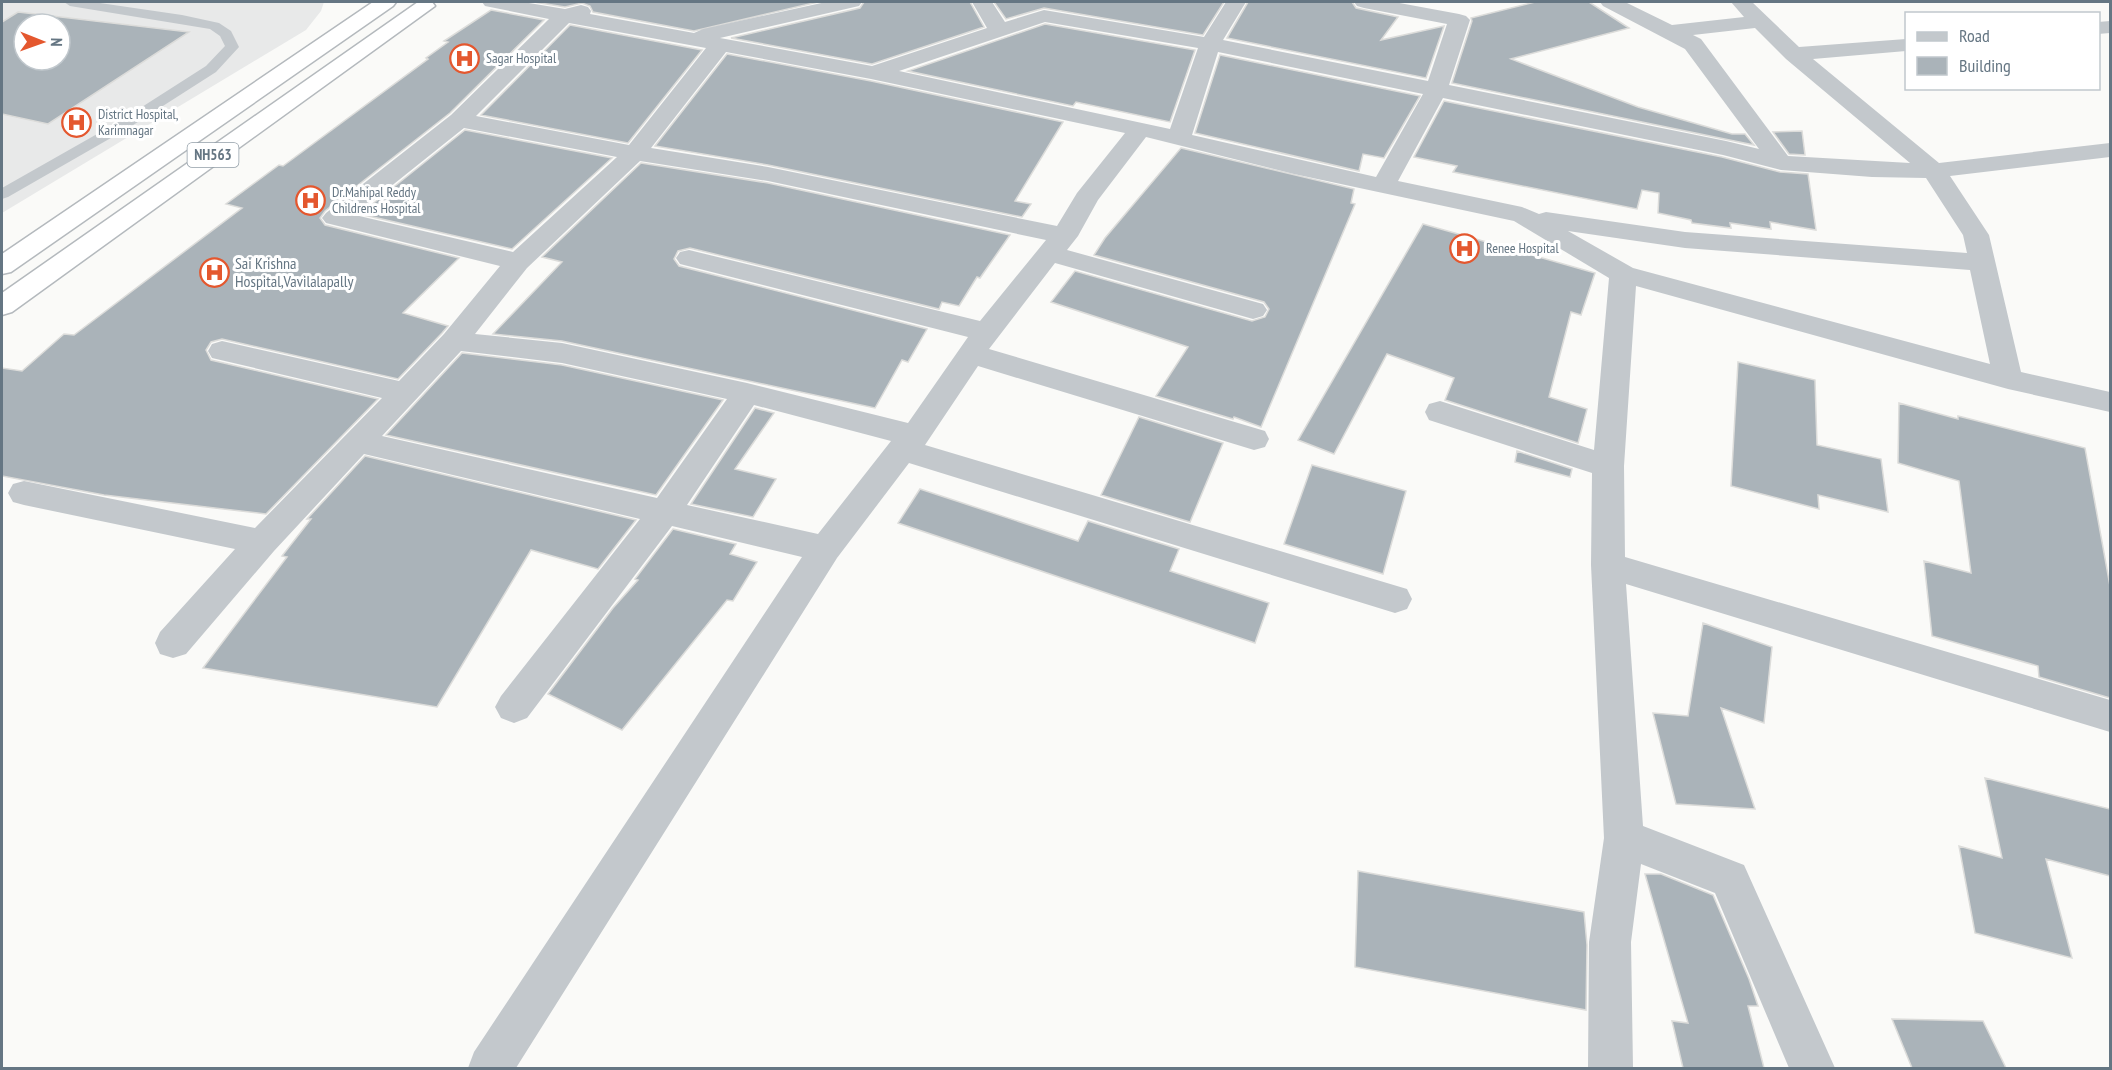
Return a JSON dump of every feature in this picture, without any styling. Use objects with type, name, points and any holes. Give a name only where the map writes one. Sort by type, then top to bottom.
[{"type":"highway","name":"NH563","points":[[2,266],[386,2]]},
{"type":"highway","name":"NH563","points":[[399,2],[413,6],[434,4]]},
{"type":"highway","name":"NH563","points":[[2,306],[434,4]]},
{"type":"street","points":[[492,2],[871,72],[1140,129],[1294,167],[1384,184],[1571,225],[1685,240],[1983,263]]},
{"type":"street","points":[[693,38],[852,2]]},
{"type":"street","points":[[982,2],[999,30]]},
{"type":"street","points":[[871,72],[892,68],[1087,2]]},
{"type":"street","points":[[1179,138],[1210,44],[1236,2]]},
{"type":"street","points":[[1364,2],[1459,20],[1436,90],[1384,184]]},
{"type":"street","points":[[1610,2],[1693,44],[1781,163]]},
{"type":"street","points":[[1741,2],[1794,54],[1934,171],[1976,235],[2008,379]]},
{"type":"street","points":[[518,262],[334,218],[459,120],[564,16],[604,4]]},
{"type":"street","points":[[1044,16],[1210,44],[1726,148],[1781,163],[1872,170],[1934,171],[2110,150]]},
{"type":"street","points":[[1670,32],[1760,21]]},
{"type":"street","points":[[173,643],[262,542],[454,341],[518,262],[635,153],[721,44]]},
{"type":"street","points":[[1794,54],[1905,45]]},
{"type":"street","points":[[459,120],[635,153],[768,174],[1057,244],[1253,310]]},
{"type":"street","points":[[490,1068],[825,549],[909,442],[978,343],[1057,244],[1086,198],[1140,129]]},
{"type":"street","points":[[1522,215],[1623,274],[2008,379],[2110,402]]},
{"type":"street","points":[[689,258],[978,343],[1254,439]]},
{"type":"street","points":[[1610,1068],[1610,942],[1624,837],[1608,565],[1608,466],[1623,274]]},
{"type":"street","points":[[454,341],[562,354],[747,393],[909,442],[1395,599]]},
{"type":"street","points":[[222,351],[403,392]]},
{"type":"street","points":[[514,707],[665,512],[747,393]]},
{"type":"street","points":[[1440,412],[1608,466]]},
{"type":"street","points":[[356,441],[825,549]]},
{"type":"street","points":[[24,493],[262,542]]},
{"type":"street","points":[[1608,565],[2110,716]]},
{"type":"street","points":[[1624,837],[1730,879],[1812,1068]]},
{"type":"lane","points":[[2,194],[124,124],[211,69],[232,47],[225,34],[214,26],[70,2]]},
{"type":"shaded area","name":"District Hospital, Karimnagar","points":[[2,2],[324,2],[321,11],[306,30],[2,213]]},
{"type":"building","points":[[534,2],[818,2],[694,31],[593,12],[590,6],[582,3],[565,7]]},
{"type":"building","points":[[864,2],[970,2],[984,27],[872,64],[731,38],[860,8]]},
{"type":"building","points":[[994,2],[1224,2],[1203,35],[1044,8],[1006,19]]},
{"type":"building","points":[[1248,2],[1352,2],[1356,8],[1398,17],[1381,40],[1444,26],[1426,78],[1227,38]]},
{"type":"building","points":[[1535,2],[1589,2],[1629,28],[1511,59],[1638,107],[1732,134],[1745,134],[1754,145],[1452,83],[1472,21],[1471,18]]},
{"type":"building","points":[[491,10],[544,20],[450,113],[325,211],[320,218],[325,225],[459,258],[403,313],[448,326],[398,379],[222,339],[211,342],[206,350],[211,360],[378,399],[266,514],[104,495],[2,476],[2,368],[22,371],[64,334],[74,335],[242,208],[226,204],[279,165],[283,166],[428,59],[426,58],[448,42],[444,41]]},
{"type":"building","points":[[12,16],[12,72],[72,72],[72,18],[189,32],[48,124],[2,114],[2,22]]},
{"type":"building","points":[[1045,24],[1195,50],[1170,122],[1076,102],[1073,106],[908,71]]},
{"type":"building","points":[[570,25],[702,50],[628,143],[481,115]]},
{"type":"building","points":[[727,54],[871,81],[1063,122],[1015,201],[1031,204],[1022,217],[768,165],[655,146]]},
{"type":"building","points":[[1220,55],[1420,96],[1384,158],[1363,154],[1359,171],[1195,133]]},
{"type":"building","points":[[1444,101],[1722,157],[1780,172],[1808,174],[1816,230],[1770,222],[1771,229],[1730,223],[1731,228],[1692,223],[1691,220],[1658,213],[1659,193],[1642,190],[1637,209],[1453,172],[1457,166],[1414,157]]},
{"type":"building","points":[[465,130],[612,158],[512,249],[360,214]]},
{"type":"building","points":[[1802,131],[1805,155],[1789,154],[1773,132]]},
{"type":"building","points":[[1181,148],[1354,189],[1351,203],[1355,204],[1261,427],[1234,417],[1233,419],[1156,396],[1188,347],[1051,302],[1075,271],[1252,321],[1265,317],[1269,309],[1264,302],[1094,255],[1105,238]]},
{"type":"building","points":[[641,163],[768,183],[1010,235],[980,278],[977,277],[959,306],[942,302],[939,309],[690,248],[678,251],[674,259],[679,266],[927,329],[908,362],[902,360],[875,408],[562,341],[493,334],[562,262],[542,257]]},
{"type":"building","points":[[1423,224],[1595,273],[1581,315],[1571,312],[1549,397],[1587,409],[1578,443],[1445,400],[1454,378],[1387,354],[1334,454],[1298,440]]},
{"type":"building","points":[[462,353],[562,365],[723,400],[656,495],[386,435]]},
{"type":"building","points":[[1738,362],[1815,380],[1817,445],[1881,459],[1888,512],[1818,495],[1819,509],[1731,486]]},
{"type":"building","points":[[1899,403],[2085,448],[2110,586],[2110,698],[2039,677],[2038,666],[1932,636],[1924,561],[1971,573],[1959,481],[1898,463]]},
{"type":"building","points":[[755,408],[774,413],[735,469],[776,479],[753,517],[691,504]]},
{"type":"building","points":[[1139,417],[1223,443],[1190,522],[1101,495]]},
{"type":"building","points":[[1517,451],[1572,469],[1570,477],[1515,462]]},
{"type":"building","points":[[365,456],[636,520],[598,569],[531,550],[437,707],[203,668],[287,557],[282,556],[311,519],[307,519]]},
{"type":"building","points":[[1312,465],[1406,491],[1383,574],[1284,544]]},
{"type":"building","points":[[920,489],[1078,541],[1088,521],[1179,549],[1170,571],[1269,603],[1255,643],[898,523]]},
{"type":"building","points":[[673,529],[736,544],[730,554],[757,562],[733,601],[727,600],[622,730],[548,694],[613,608],[638,580],[635,579]]},
{"type":"building","points":[[1703,623],[1772,647],[1764,723],[1721,708],[1755,809],[1676,804],[1653,713],[1688,716]]},
{"type":"building","points":[[1985,778],[2110,809],[2110,876],[2046,859],[2072,958],[1975,933],[1959,846],[2002,858]]},
{"type":"building","points":[[1358,871],[1584,912],[1587,945],[1586,1010],[1355,967]]},
{"type":"building","points":[[1645,874],[1661,874],[1713,895],[1749,979],[1758,1006],[1748,1006],[1764,1068],[1683,1068],[1672,1021],[1688,1023]]},
{"type":"building","points":[[1892,1019],[1983,1021],[2006,1068],[1912,1068]]},
{"type":"place","name":"Sagar Hospital","points":[[465,58]]},
{"type":"place","name":"District Hospital, Karimnagar","points":[[77,122]]},
{"type":"place","name":"Dr.Mahipal Reddy Childrens Hospital","points":[[311,200]]},
{"type":"place","name":"Renee Hospital","points":[[1465,248]]},
{"type":"place","name":"Sai Krishna Hospital,Vavilalapally","points":[[214,272]]}]
